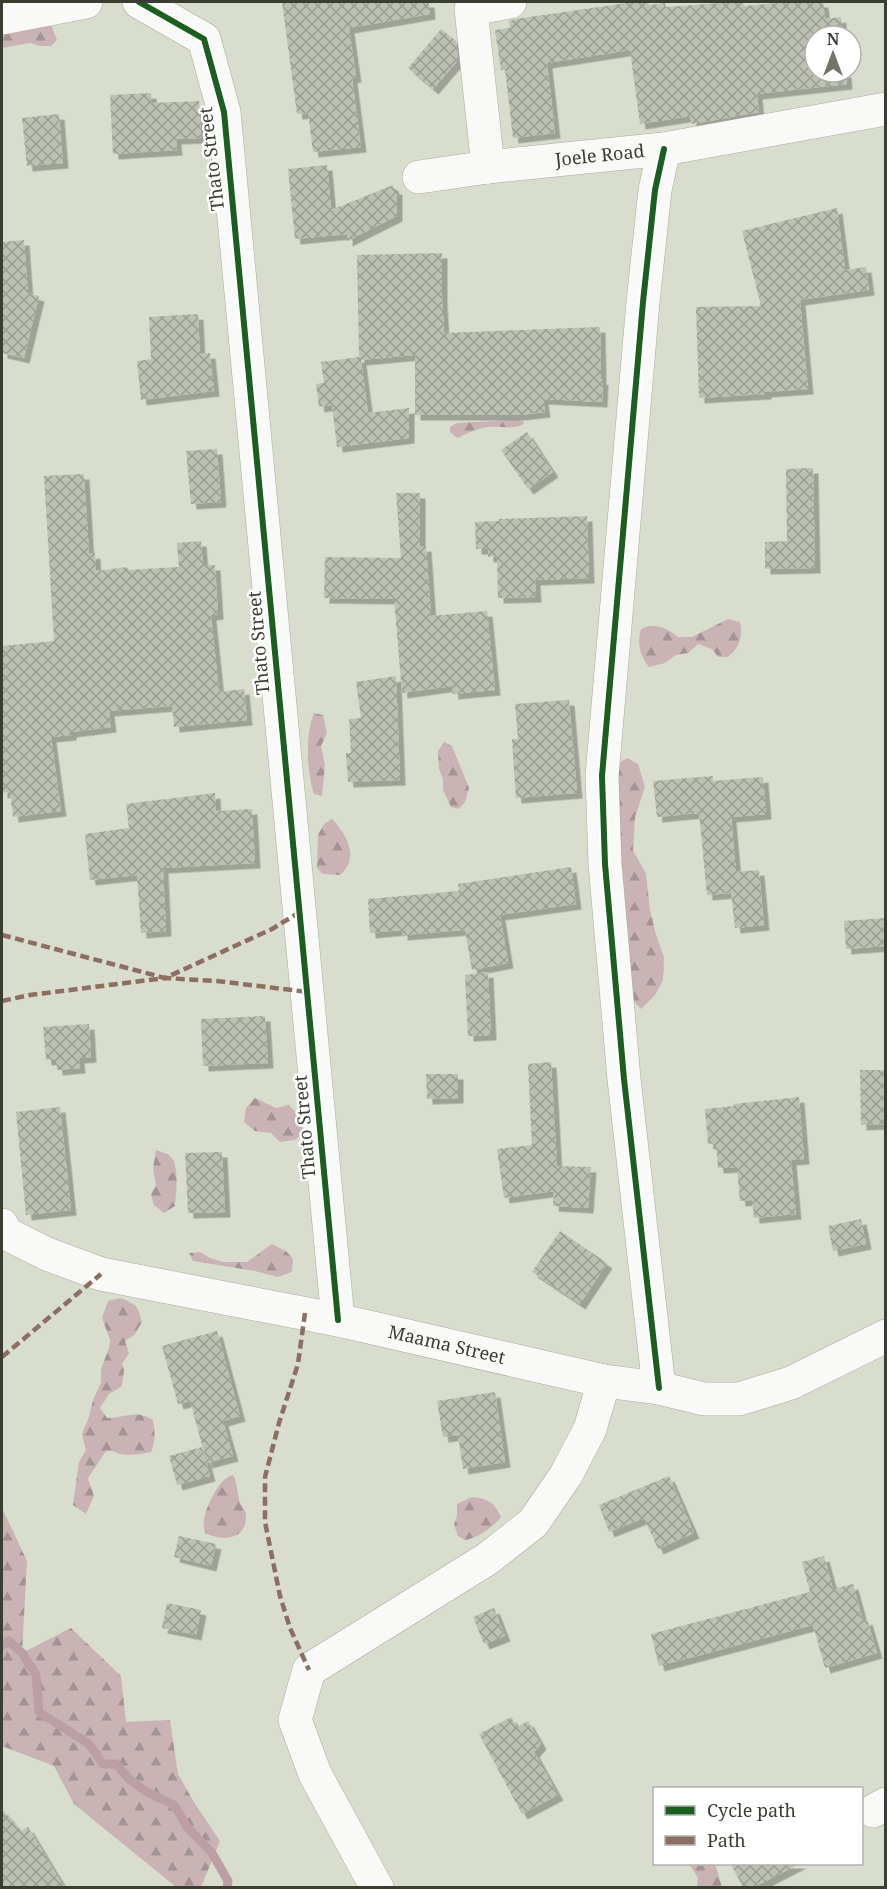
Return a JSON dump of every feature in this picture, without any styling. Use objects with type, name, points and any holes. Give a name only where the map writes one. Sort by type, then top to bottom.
[{"type":"street","points":[[2,18],[86,2]]},
{"type":"street","name":"Thato Street","points":[[139,2],[204,39],[224,111],[338,1320]]},
{"type":"street","points":[[488,167],[471,9],[510,2]]},
{"type":"street","name":"Joele Road","points":[[419,177],[488,167],[664,149],[885,109]]},
{"type":"street","points":[[659,1388],[624,1078],[605,864],[602,776],[643,302],[655,190],[664,149]]},
{"type":"street","name":"Maama Street","points":[[3,1229],[47,1254],[101,1274],[338,1320],[604,1381],[659,1388],[704,1399],[739,1398],[791,1383],[885,1336]]},
{"type":"street","points":[[377,1887],[315,1774],[295,1720],[309,1670],[487,1559],[533,1523],[566,1475],[590,1429],[604,1381]]},
{"type":"green space","points":[[46,22],[52,27],[57,40],[51,46],[30,43],[2,48],[2,29]]},
{"type":"green space","points":[[523,421],[524,424],[481,428],[457,438],[450,432],[450,427],[457,423]]},
{"type":"green space","points":[[728,619],[740,622],[741,632],[738,646],[727,657],[718,657],[712,649],[698,644],[688,653],[676,655],[665,663],[649,667],[643,658],[639,644],[641,629],[656,626],[678,637],[692,637]]},
{"type":"green space","points":[[314,713],[323,715],[327,733],[321,746],[325,765],[322,796],[314,794],[309,765],[308,742]]},
{"type":"green space","points":[[444,742],[452,746],[469,788],[465,802],[459,809],[451,807],[443,790],[438,751]]},
{"type":"green space","points":[[627,758],[638,764],[645,787],[635,817],[633,850],[646,874],[650,910],[664,957],[663,980],[655,995],[641,1009],[631,998],[633,988],[621,942],[615,766]]},
{"type":"green space","points":[[332,819],[346,839],[350,854],[346,868],[340,875],[323,874],[317,868],[318,835],[324,824]]},
{"type":"green space","points":[[255,1098],[276,1108],[289,1105],[300,1117],[303,1133],[295,1140],[280,1142],[271,1133],[255,1131],[244,1122],[246,1108]]},
{"type":"green space","points":[[156,1150],[170,1156],[176,1172],[175,1206],[164,1213],[154,1205],[151,1194],[156,1185],[153,1169]]},
{"type":"green space","points":[[272,1244],[287,1252],[293,1259],[292,1272],[278,1277],[193,1261],[189,1253],[200,1252],[223,1262],[247,1262]]},
{"type":"green space","points":[[121,1298],[136,1306],[142,1322],[135,1334],[125,1341],[129,1353],[122,1364],[124,1370],[122,1386],[109,1394],[100,1408],[107,1418],[141,1415],[153,1420],[154,1440],[151,1452],[128,1455],[106,1451],[88,1478],[94,1496],[86,1514],[73,1505],[79,1462],[86,1450],[82,1434],[101,1383],[101,1369],[109,1348],[110,1340],[102,1318],[108,1301]]},
{"type":"green space","points":[[233,1475],[240,1503],[246,1514],[245,1523],[243,1530],[233,1537],[219,1538],[205,1533],[204,1519],[218,1487]]},
{"type":"green space","points":[[472,1497],[490,1502],[501,1517],[485,1532],[465,1540],[458,1536],[454,1525],[457,1504]]},
{"type":"green space","points":[[2,1508],[27,1561],[22,1653],[71,1628],[121,1676],[126,1722],[170,1720],[178,1774],[220,1841],[201,1887],[176,1887],[74,1804],[54,1766],[2,1746]]},
{"type":"green space","points":[[690,1865],[715,1865],[722,1887],[697,1887],[698,1878]]},
{"type":"building","points":[[282,2],[429,2],[430,14],[349,28],[356,77],[352,78],[361,147],[313,152],[308,113],[297,114]]},
{"type":"building","points":[[633,2],[648,2],[649,5],[665,3],[666,7],[733,2],[743,2],[744,6],[823,2],[825,19],[841,17],[841,24],[803,24],[803,84],[847,84],[757,94],[759,112],[692,124],[690,116],[640,124],[630,50],[547,63],[555,133],[513,138],[505,70],[501,70],[495,30],[510,28],[509,21]]},
{"type":"building","points":[[441,29],[456,41],[458,60],[433,89],[408,68]]},
{"type":"building","points":[[151,93],[152,103],[199,101],[201,138],[176,139],[177,150],[113,154],[110,95]]},
{"type":"building","points":[[59,114],[63,163],[27,166],[22,118]]},
{"type":"building","points":[[327,165],[331,210],[393,185],[394,189],[397,189],[397,216],[347,241],[347,234],[295,239],[288,169]]},
{"type":"building","points":[[837,208],[845,270],[866,267],[869,290],[800,300],[808,389],[699,398],[696,307],[761,306],[742,231]]},
{"type":"building","points":[[24,240],[28,293],[39,296],[24,358],[2,353],[2,242]]},
{"type":"building","points":[[442,253],[444,333],[600,327],[602,402],[543,399],[545,412],[520,415],[415,415],[415,355],[361,360],[368,413],[409,408],[409,438],[337,447],[332,405],[319,407],[316,384],[324,383],[321,362],[359,357],[357,255]]},
{"type":"building","points":[[198,314],[200,354],[210,353],[214,391],[141,400],[137,361],[151,359],[149,317]]},
{"type":"building","points":[[527,432],[553,472],[528,489],[501,450]]},
{"type":"building","points":[[217,449],[221,502],[191,504],[186,451]]},
{"type":"building","points":[[813,468],[815,568],[765,569],[765,542],[787,541],[786,469]]},
{"type":"building","points":[[84,474],[89,554],[95,553],[96,571],[127,567],[128,570],[179,567],[177,543],[201,541],[203,565],[215,565],[218,614],[211,615],[219,692],[244,689],[247,720],[174,727],[172,706],[109,711],[111,727],[51,737],[61,811],[13,817],[10,792],[2,793],[2,646],[54,641],[44,476]]},
{"type":"building","points":[[396,493],[420,493],[420,547],[426,546],[431,616],[487,611],[495,690],[453,694],[452,686],[402,693],[394,599],[324,598],[325,557],[401,558]]},
{"type":"building","points":[[587,516],[589,578],[535,580],[536,597],[498,598],[497,556],[488,557],[488,549],[476,549],[475,522]]},
{"type":"building","points":[[396,676],[400,780],[348,782],[346,753],[351,753],[349,719],[361,718],[356,682]]},
{"type":"building","points":[[569,700],[577,793],[516,798],[512,739],[518,739],[515,704]]},
{"type":"building","points":[[713,776],[713,781],[763,777],[766,814],[731,817],[736,872],[759,870],[764,925],[735,928],[731,893],[707,895],[699,813],[657,817],[653,781]]},
{"type":"building","points":[[215,793],[216,811],[252,809],[255,863],[163,868],[166,931],[141,933],[137,875],[90,880],[85,834],[129,828],[126,804]]},
{"type":"building","points":[[571,867],[576,904],[500,915],[508,963],[472,970],[465,930],[402,935],[402,930],[370,933],[368,899],[459,891],[458,884]]},
{"type":"building","points":[[885,918],[885,946],[846,949],[844,921]]},
{"type":"building","points":[[488,972],[491,1035],[468,1036],[465,975]]},
{"type":"building","points":[[265,1016],[268,1063],[203,1066],[201,1019]]},
{"type":"building","points":[[89,1024],[91,1057],[79,1058],[80,1068],[57,1070],[56,1059],[46,1060],[43,1027]]},
{"type":"building","points":[[551,1062],[557,1166],[591,1167],[588,1208],[553,1206],[554,1191],[504,1198],[497,1149],[532,1145],[528,1064]]},
{"type":"building","points":[[860,1070],[885,1070],[885,1124],[861,1125]]},
{"type":"building","points":[[426,1074],[458,1074],[458,1098],[427,1099]]},
{"type":"building","points":[[799,1097],[804,1159],[791,1160],[796,1214],[754,1218],[752,1200],[740,1201],[737,1167],[718,1168],[716,1143],[708,1144],[705,1109]]},
{"type":"building","points":[[60,1107],[71,1210],[26,1215],[16,1112]]},
{"type":"building","points":[[222,1152],[225,1212],[188,1213],[185,1153]]},
{"type":"building","points":[[861,1219],[866,1244],[833,1251],[828,1226]]},
{"type":"building","points":[[560,1231],[607,1263],[580,1304],[532,1272]]},
{"type":"building","points":[[217,1331],[240,1416],[223,1421],[233,1456],[207,1463],[190,1401],[178,1404],[162,1346]]},
{"type":"building","points":[[495,1392],[505,1462],[463,1469],[458,1435],[443,1437],[437,1401]]},
{"type":"building","points":[[202,1447],[210,1476],[177,1485],[169,1456]]},
{"type":"building","points":[[669,1476],[694,1533],[658,1549],[644,1518],[609,1532],[599,1505]]},
{"type":"building","points":[[179,1536],[216,1544],[211,1566],[174,1557]]},
{"type":"building","points":[[824,1556],[833,1589],[853,1584],[863,1621],[867,1619],[877,1653],[825,1668],[813,1625],[659,1666],[651,1634],[810,1592],[802,1562]]},
{"type":"building","points":[[167,1603],[201,1610],[196,1635],[162,1628]]},
{"type":"building","points":[[494,1608],[505,1636],[484,1644],[473,1617]]},
{"type":"building","points":[[511,1717],[517,1727],[528,1721],[541,1744],[534,1752],[558,1795],[522,1814],[479,1734]]},
{"type":"building","points":[[2,1809],[21,1831],[28,1827],[64,1887],[2,1887]]},
{"type":"building","points":[[731,1865],[797,1865],[754,1887],[743,1887]]},
{"type":"waterway","points":[[2,1645],[9,1641],[22,1653],[36,1675],[39,1712],[89,1744],[103,1764],[116,1764],[129,1779],[145,1791],[174,1805],[188,1828],[212,1853],[228,1881],[227,1888]]},
{"type":"marked path","points":[[2,935],[165,978],[272,929],[300,912]]},
{"type":"marked path","points":[[2,1001],[30,995],[165,978],[217,981],[308,992]]},
{"type":"marked path","points":[[2,1357],[101,1274]]},
{"type":"marked path","points":[[305,1313],[298,1364],[265,1477],[265,1522],[280,1596],[290,1628],[309,1670]]},
{"type":"cycle path","points":[[139,2],[204,39],[224,112],[338,1320]]},
{"type":"cycle path","points":[[659,1388],[624,1079],[605,864],[602,776],[643,302],[655,190],[664,149]]}]
